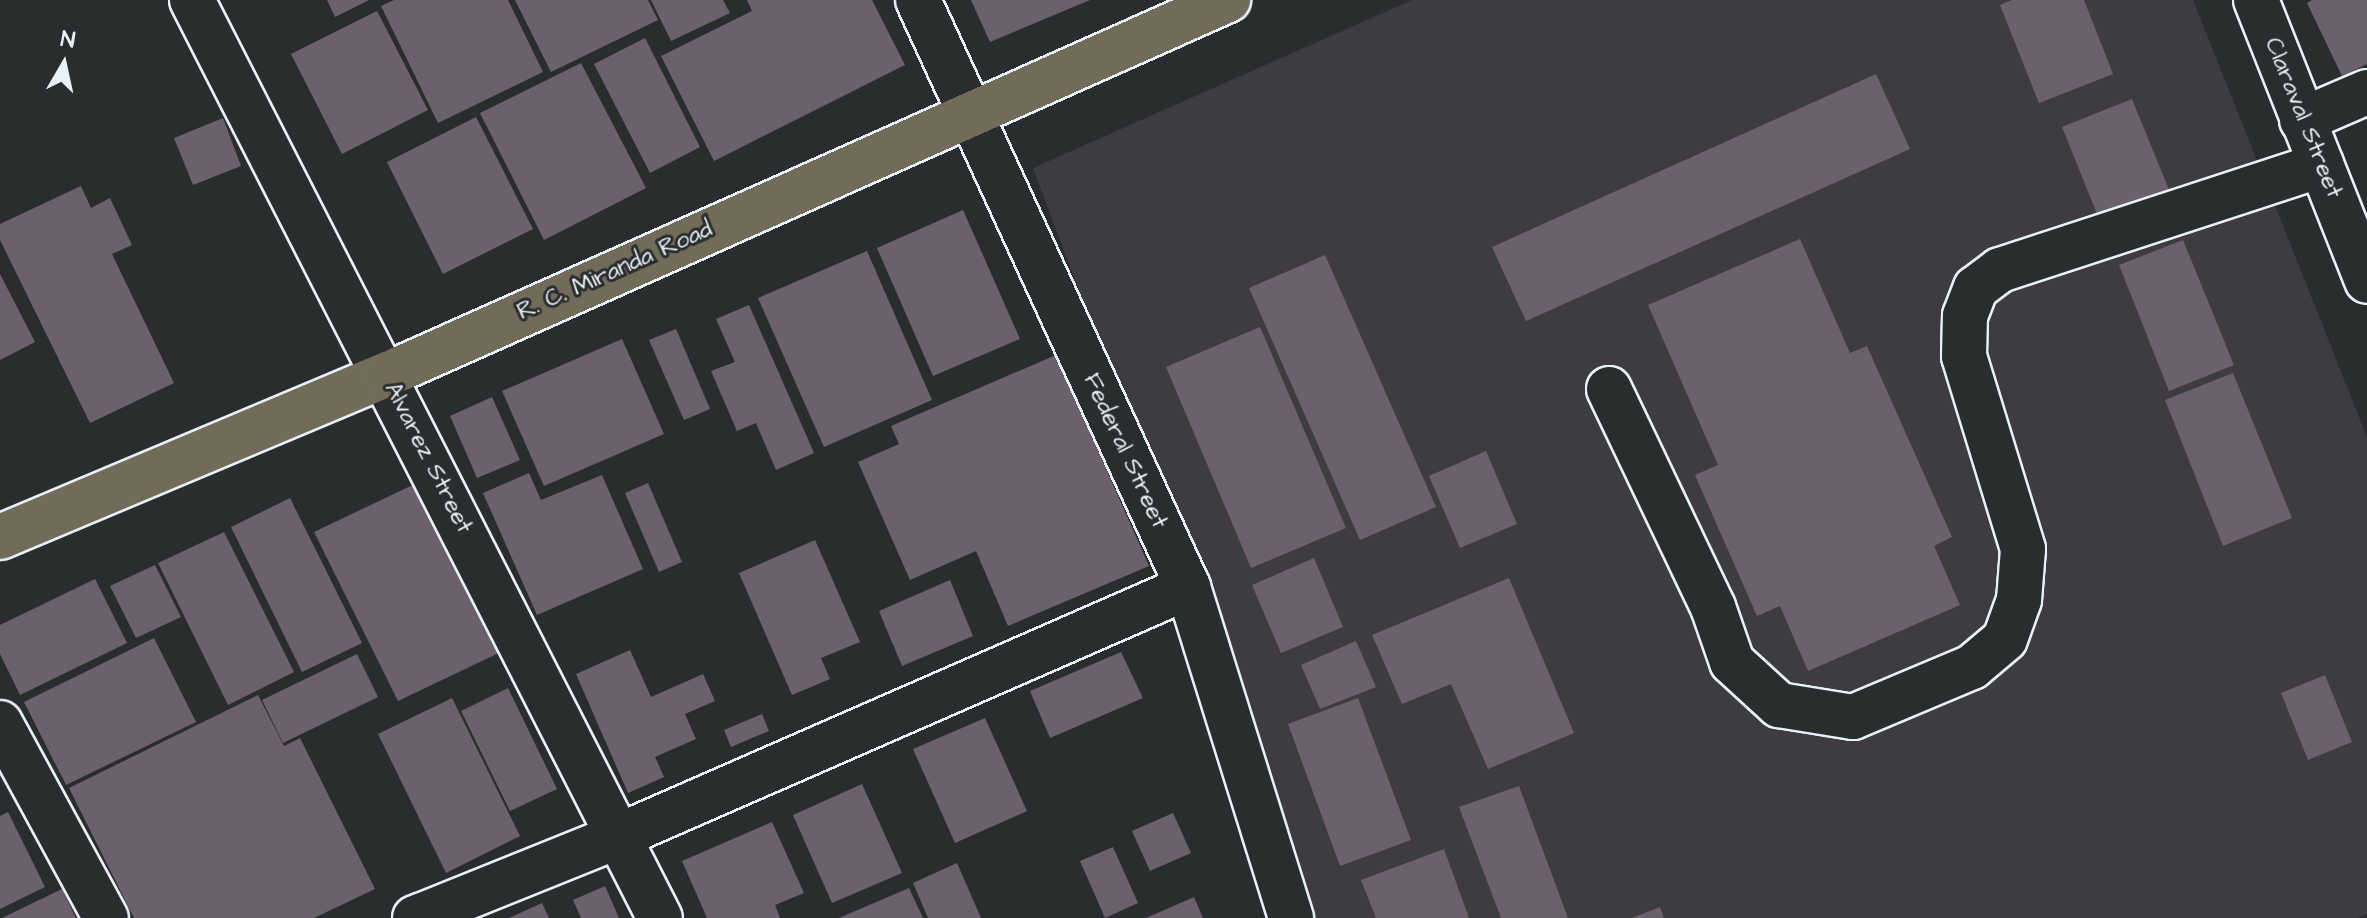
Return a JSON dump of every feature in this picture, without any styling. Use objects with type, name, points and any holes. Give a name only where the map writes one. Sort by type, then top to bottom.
[{"type":"main road","name":"R. C. Miranda Road","points":[[0,537],[386,375],[969,111],[1228,0]]},
{"type":"street","name":"Alvarez Street","points":[[192,0],[621,835],[660,918]]},
{"type":"street","name":"Federal Street","points":[[918,0],[1188,587],[1291,918]]},
{"type":"street","name":"Claraval Street","points":[[2256,0],[2367,281]]},
{"type":"street","points":[[2302,120],[2367,92]]},
{"type":"street","points":[[1609,389],[1713,607],[1732,662],[1779,705],[1853,717],[1972,667],[2005,639],[2019,600],[2023,549],[1964,356],[1965,316],[1976,288],[2000,270],[2321,165]]},
{"type":"street","points":[[415,918],[621,835],[1188,587]]},
{"type":"street","points":[[0,723],[106,918]]},
{"type":"shaded area","points":[[1412,0],[2193,0],[2367,437],[2367,914],[2358,918],[1314,918],[1033,168]]},
{"type":"building","points":[[327,0],[369,0],[335,17]]},
{"type":"building","points":[[394,0],[508,0],[543,72],[438,123],[381,6]]},
{"type":"building","points":[[515,0],[648,0],[658,20],[551,72]]},
{"type":"building","points":[[651,0],[723,0],[730,13],[671,41]]},
{"type":"building","points":[[747,0],[872,0],[905,65],[714,161],[661,56],[752,11]]},
{"type":"building","points":[[971,0],[1090,0],[990,42]]},
{"type":"building","points":[[2012,0],[2084,0],[2113,74],[2039,103],[2000,5]]},
{"type":"building","points":[[2312,0],[2367,0],[2367,64],[2342,76],[2307,3]]},
{"type":"building","points":[[377,11],[428,110],[342,154],[291,54]]},
{"type":"building","points":[[645,38],[700,147],[650,173],[594,64]]},
{"type":"building","points":[[581,63],[646,188],[544,240],[480,113]]},
{"type":"building","points":[[1876,74],[1910,149],[1526,321],[1492,247]]},
{"type":"building","points":[[2132,99],[2176,207],[2105,234],[2062,127]]},
{"type":"building","points":[[476,117],[533,229],[443,274],[387,162]]},
{"type":"building","points":[[223,118],[241,166],[193,185],[174,138]]},
{"type":"building","points":[[81,186],[91,208],[110,198],[132,245],[112,254],[174,383],[90,423],[0,240],[0,224]]},
{"type":"building","points":[[963,210],[1020,339],[933,376],[877,248]]},
{"type":"building","points":[[1800,239],[1850,353],[1867,346],[1952,537],[1934,546],[1960,605],[1808,671],[1780,606],[1757,616],[1695,475],[1718,465],[1648,305]]},
{"type":"building","points":[[2183,240],[2234,365],[2169,391],[2119,265]]},
{"type":"building","points":[[867,251],[932,400],[824,447],[758,298]]},
{"type":"building","points":[[1325,255],[1436,507],[1360,540],[1249,288]]},
{"type":"building","points":[[0,274],[35,342],[0,360]]},
{"type":"building","points":[[749,305],[814,453],[776,470],[756,423],[737,431],[711,371],[735,362],[716,319]]},
{"type":"building","points":[[1260,327],[1346,528],[1251,568],[1166,367]]},
{"type":"building","points":[[676,329],[710,409],[684,420],[649,340]]},
{"type":"building","points":[[622,339],[664,434],[544,486],[502,391]]},
{"type":"building","points":[[1056,355],[1149,566],[1008,626],[976,551],[910,580],[858,462],[899,444],[891,426]]},
{"type":"building","points":[[2233,373],[2292,518],[2223,546],[2165,400]]},
{"type":"building","points":[[492,397],[520,460],[477,478],[450,416]]},
{"type":"building","points":[[1486,451],[1517,524],[1460,548],[1429,476]]},
{"type":"building","points":[[529,473],[541,500],[602,475],[643,569],[537,615],[483,493]]},
{"type":"building","points":[[421,481],[505,650],[398,701],[314,532]]},
{"type":"building","points":[[648,483],[682,562],[659,572],[625,493]]},
{"type":"building","points":[[290,498],[362,643],[302,672],[231,527]]},
{"type":"building","points":[[224,532],[294,672],[228,705],[158,563]]},
{"type":"building","points":[[815,540],[860,642],[821,658],[830,679],[792,695],[739,573]]},
{"type":"building","points":[[1314,558],[1343,627],[1281,653],[1252,585]]},
{"type":"building","points":[[155,565],[181,617],[136,638],[110,586]]},
{"type":"building","points":[[1509,578],[1574,733],[1488,769],[1451,684],[1402,704],[1372,635]]},
{"type":"building","points":[[95,579],[127,643],[20,695],[0,654],[0,625]]},
{"type":"building","points":[[950,580],[973,636],[902,666],[879,611]]},
{"type":"building","points":[[154,638],[196,722],[66,785],[24,702]]},
{"type":"building","points":[[1356,641],[1376,687],[1320,709],[1301,665]]},
{"type":"building","points":[[630,650],[651,697],[703,674],[715,701],[685,714],[696,739],[655,757],[664,777],[628,793],[576,674]]},
{"type":"building","points":[[1121,652],[1143,698],[1050,738],[1030,691]]},
{"type":"building","points":[[357,654],[378,697],[283,743],[262,700]]},
{"type":"building","points":[[2325,675],[2352,742],[2308,760],[2281,693]]},
{"type":"building","points":[[508,688],[557,789],[510,811],[461,711]]},
{"type":"building","points":[[258,695],[284,746],[300,738],[375,889],[314,918],[134,918],[69,788]]},
{"type":"building","points":[[452,698],[520,836],[446,873],[378,734]]},
{"type":"building","points":[[1358,698],[1411,840],[1340,866],[1288,724]]},
{"type":"building","points":[[762,714],[769,731],[731,747],[724,730]]},
{"type":"building","points":[[985,718],[1027,811],[955,843],[913,749]]},
{"type":"building","points":[[862,784],[902,873],[832,903],[793,815]]},
{"type":"building","points":[[1519,786],[1568,918],[1501,918],[1459,807]]},
{"type":"building","points":[[8,812],[45,887],[0,909],[0,816]]},
{"type":"building","points":[[1173,813],[1191,853],[1150,871],[1132,831]]},
{"type":"building","points":[[772,822],[804,893],[775,905],[780,918],[707,918],[682,861]]},
{"type":"building","points":[[1113,847],[1138,903],[1105,918],[1080,861]]},
{"type":"building","points":[[1444,849],[1469,918],[1376,918],[1361,880]]},
{"type":"building","points":[[957,863],[981,918],[928,918],[913,883]]},
{"type":"building","points":[[605,886],[619,918],[581,918],[573,900]]},
{"type":"building","points":[[909,888],[923,918],[839,918]]},
{"type":"building","points":[[62,889],[76,918],[2,918]]},
{"type":"building","points":[[1194,897],[1203,918],[1146,918]]},
{"type":"building","points":[[542,903],[549,918],[509,918]]},
{"type":"building","points":[[1660,907],[1664,918],[1632,918]]}]
